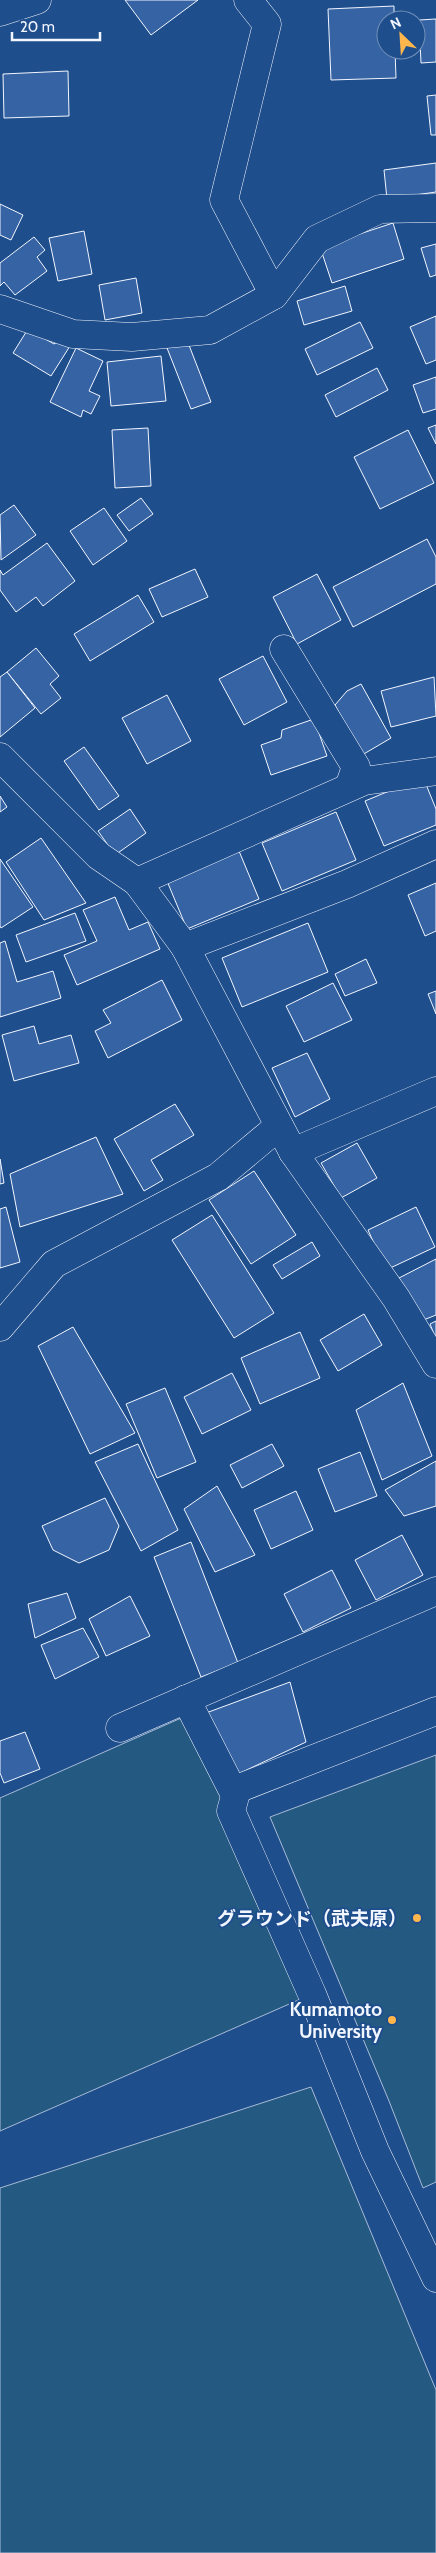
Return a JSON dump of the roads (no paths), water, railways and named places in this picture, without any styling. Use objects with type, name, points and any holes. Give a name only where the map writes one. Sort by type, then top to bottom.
[{"type":"street","points":[[0,12],[37,0]]},
{"type":"street","points":[[248,0],[267,24],[224,200],[274,295]]},
{"type":"street","points":[[0,309],[73,334],[132,338],[210,330],[274,295],[316,239],[380,209],[436,208]]},
{"type":"street","points":[[284,649],[356,767],[349,787]]},
{"type":"street","points":[[0,757],[99,856],[137,882],[185,947],[293,1152],[396,1298],[436,1364]]},
{"type":"street","points":[[137,882],[364,781],[436,771]]},
{"type":"street","points":[[185,947],[347,884],[436,844]]},
{"type":"street","points":[[293,1152],[436,1090]]},
{"type":"street","points":[[0,1327],[54,1264],[218,1178],[279,1126]]},
{"type":"street","points":[[120,1728],[436,1591]]},
{"type":"street","points":[[186,1699],[235,1795]]},
{"type":"street","points":[[436,1711],[379,1731],[237,1789],[231,1811],[312,1994],[375,2150],[436,2278]]},
{"type":"place","name":"グラウンド（武夫原）","points":[[417,1918]]},
{"type":"place","name":"Kumamoto University","points":[[392,2020]]}]
